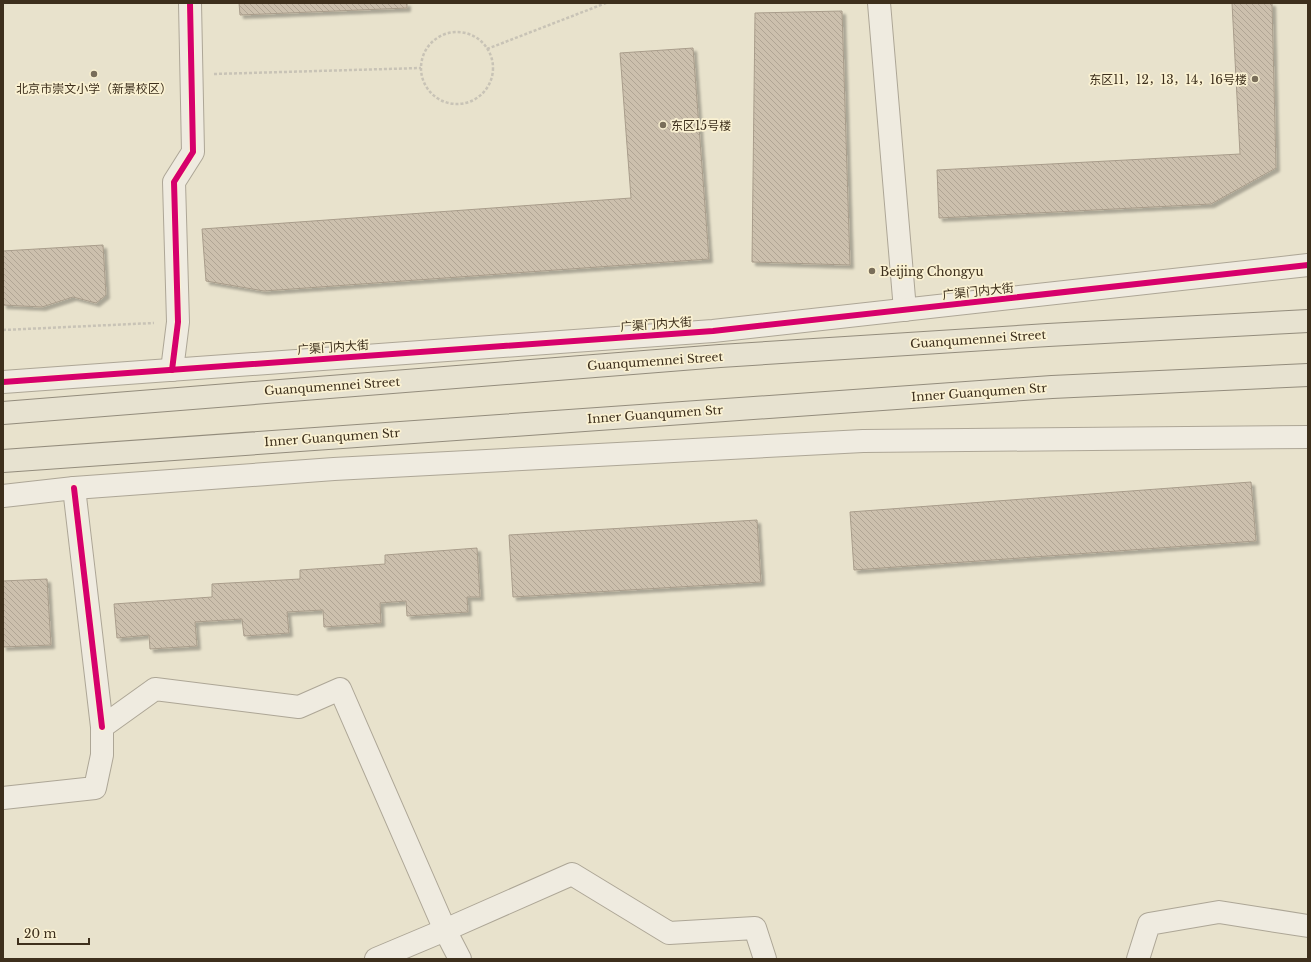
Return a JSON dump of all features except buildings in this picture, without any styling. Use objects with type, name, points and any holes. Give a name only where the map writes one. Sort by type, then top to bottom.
[{"type":"main road","name":"Guanqumennei Street","points":[[3,412],[728,356],[1048,335],[1308,321]]},
{"type":"main road","name":"Inner Guanqumen Str","points":[[3,461],[1052,386],[1308,375]]},
{"type":"street","points":[[172,370],[178,322],[174,182],[193,152],[190,3]]},
{"type":"street","points":[[878,3],[905,310]]},
{"type":"street","name":"广渠门内大街","points":[[3,382],[713,331],[1308,265]]},
{"type":"street","points":[[3,496],[74,488],[334,469],[863,441],[1308,437]]},
{"type":"street","points":[[3,798],[95,788],[102,755],[102,728],[74,488]]},
{"type":"street","points":[[102,728],[155,690],[299,707],[340,689],[445,930],[460,959]]},
{"type":"street","points":[[376,959],[572,874],[669,933],[755,928],[765,959]]},
{"type":"street","points":[[1138,959],[1149,924],[1219,912],[1308,926]]},
{"type":"path","points":[[487,49],[606,3]]},
{"type":"path","points":[[458,33],[470,35],[480,41],[487,49],[492,60],[491,78],[482,94],[472,101],[460,104],[448,103],[428,91],[423,80],[421,68],[423,56],[428,47],[437,39],[447,34],[458,33]]},
{"type":"path","points":[[192,74],[421,68]]},
{"type":"path","points":[[3,330],[178,322]]},
{"type":"cycle path","points":[[172,370],[178,322],[174,182],[193,152],[190,3]]},
{"type":"cycle path","points":[[3,382],[713,331],[1308,265]]},
{"type":"cycle path","points":[[74,488],[102,727]]},
{"type":"place","name":"北京市崇文小学（新景校区）","points":[[94,74]]},
{"type":"place","name":"东区11，12，13，14，16号楼","points":[[1255,79]]},
{"type":"place","name":"东区15号楼","points":[[663,125]]},
{"type":"place","name":"Beijing Chongyu","points":[[872,271]]}]
